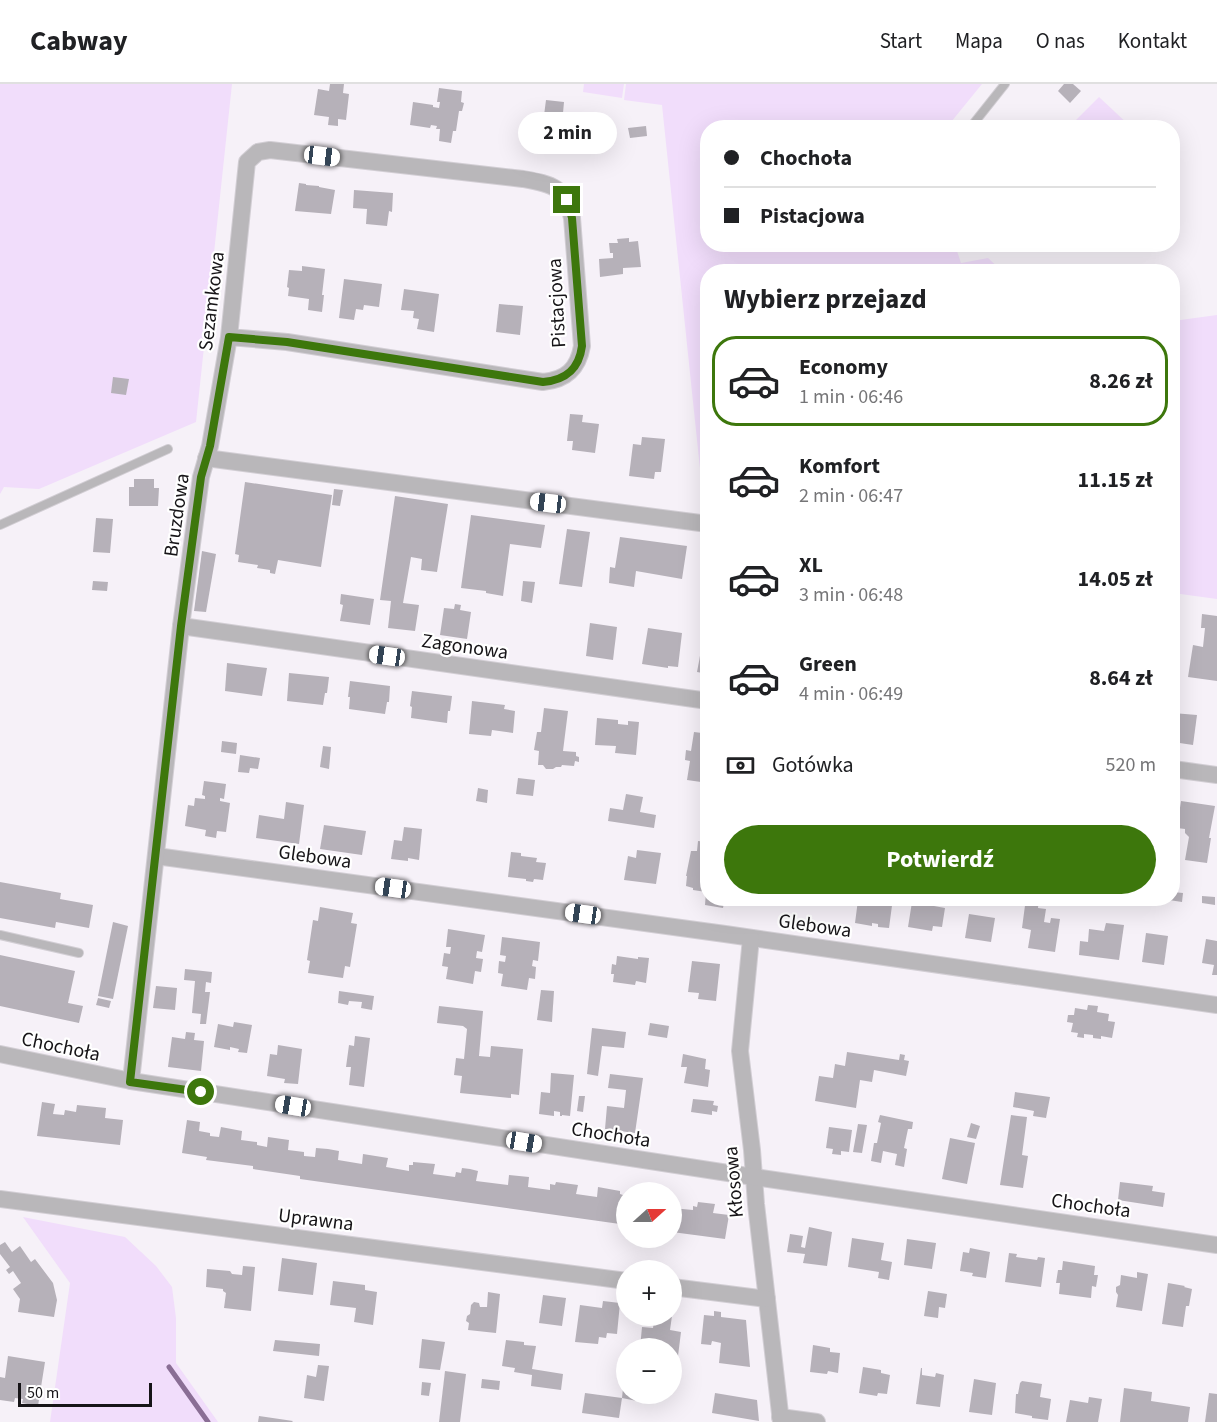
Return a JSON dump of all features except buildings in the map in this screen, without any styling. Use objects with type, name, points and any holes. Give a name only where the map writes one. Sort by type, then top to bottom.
[{"type":"street","name":"Pistacjowa","points":[[229,337],[287,342],[543,382],[565,376],[572,370],[580,356],[582,346],[572,218],[567,200],[555,188],[522,178],[270,150],[258,152]]},
{"type":"street","name":"Sezamkowa","points":[[206,458],[229,337],[247,162],[258,152]]},
{"type":"street","name":"Bruzdowa","points":[[130,1082],[181,626],[201,477],[206,458],[700,523]]},
{"type":"street","name":"Zagonowa","points":[[181,626],[700,700]]},
{"type":"street","points":[[1180,770],[1217,775]]},
{"type":"street","name":"Glebowa","points":[[156,856],[1217,1005]]},
{"type":"street","name":"Kłosowa","points":[[751,938],[740,1051],[781,1419]]},
{"type":"street","name":"Chochoła","points":[[0,1054],[130,1082],[1217,1245]]},
{"type":"street","name":"Uprawna","points":[[0,1199],[616,1280]]},
{"type":"street","points":[[682,1288],[766,1299]]},
{"type":"street","points":[[781,1419],[817,1422]]},
{"type":"lane","points":[[976,120],[1005,84]]},
{"type":"lane","points":[[0,525],[168,449]]},
{"type":"lane","points":[[0,935],[79,953]]},
{"type":"shaded area","points":[[0,84],[232,84],[196,422],[39,489],[4,487],[0,494]]},
{"type":"shaded area","points":[[584,84],[624,84],[622,98],[583,92]]},
{"type":"shaded area","points":[[626,84],[982,84],[953,120],[700,120],[700,252],[957,252],[961,263],[988,258],[994,264],[700,264],[700,469],[662,105],[624,100]]},
{"type":"shaded area","points":[[1099,97],[1124,120],[1076,120]]},
{"type":"shaded area","points":[[1217,315],[1217,599],[1180,594],[1180,320]]},
{"type":"shaded area","points":[[23,1217],[125,1237],[156,1266],[172,1287],[176,1318],[176,1363],[218,1422],[50,1422],[70,1283]]},
{"type":"waterway","points":[[169,1367],[208,1422]]},
{"type":"route","points":[[201,1092],[130,1082],[181,626],[201,477],[210,446],[229,337],[287,342],[543,382],[559,379],[572,370],[577,363],[582,346],[572,218],[567,200]]}]
